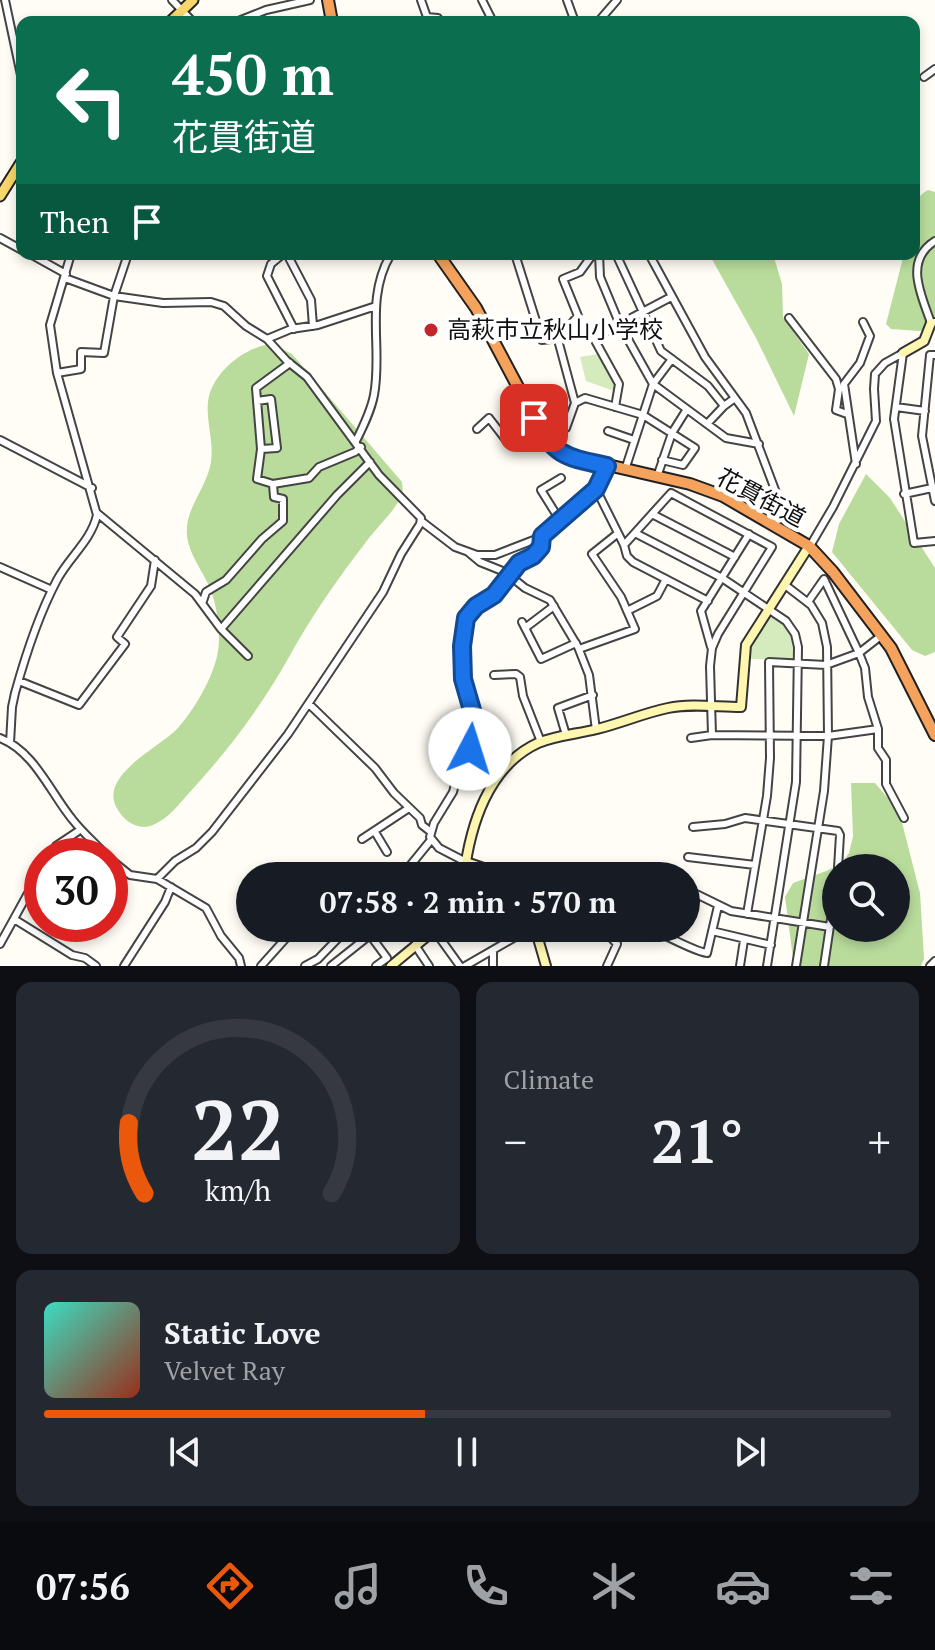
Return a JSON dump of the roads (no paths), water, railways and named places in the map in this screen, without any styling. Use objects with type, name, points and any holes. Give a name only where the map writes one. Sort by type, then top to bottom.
[{"type":"highway","name":"花貫街道","points":[[442,260],[476,308],[553,448],[573,457],[713,492],[809,546],[882,635],[935,735]]},
{"type":"main road","points":[[177,16],[193,0]]},
{"type":"main road","points":[[0,196],[16,171]]},
{"type":"street","points":[[172,0],[186,16]]},
{"type":"street","points":[[262,0],[266,10]]},
{"type":"street","points":[[251,16],[310,0]]},
{"type":"street","points":[[3,2],[16,55]]},
{"type":"street","points":[[924,77],[935,69]]},
{"type":"street","points":[[920,258],[926,247],[935,241]]},
{"type":"street","points":[[40,260],[66,276],[114,296],[163,303],[221,304],[267,339],[307,377],[370,462],[419,514],[421,521],[447,542],[468,552],[495,555],[542,536],[596,489],[607,466]]},
{"type":"street","points":[[10,743],[12,707],[19,681],[52,590],[91,533],[97,513],[57,373],[50,325],[70,260]]},
{"type":"street","points":[[57,373],[81,369],[81,352],[104,353],[114,296],[126,260]]},
{"type":"street","points":[[277,260],[271,264],[267,276],[294,329]]},
{"type":"street","points":[[288,260],[311,300],[313,326]]},
{"type":"street","points":[[290,363],[256,388],[261,449],[257,479],[273,484],[309,478],[319,467],[355,452],[375,394],[376,306],[382,272],[388,260]]},
{"type":"street","points":[[517,260],[542,340],[592,335],[620,325],[671,297]]},
{"type":"street","points":[[572,338],[568,327],[578,316],[563,279],[580,272],[589,260]]},
{"type":"street","points":[[599,260],[600,277],[620,325],[653,384],[726,438],[759,444]]},
{"type":"street","points":[[619,260],[661,351],[708,386],[724,406]]},
{"type":"street","points":[[652,260],[705,357],[746,413],[780,503],[772,523]]},
{"type":"street","points":[[466,862],[474,824],[483,801],[516,758],[541,742],[596,730],[665,708],[741,707],[746,645],[809,546],[856,464],[878,417],[875,374],[885,363],[924,341],[933,323],[918,282],[919,260]]},
{"type":"street","points":[[267,339],[376,306]]},
{"type":"street","points":[[789,318],[836,379],[839,389],[836,410],[847,414]]},
{"type":"street","points":[[856,464],[844,384],[860,363],[870,336],[863,322]]},
{"type":"street","points":[[592,335],[619,384],[615,407]]},
{"type":"street","points":[[558,340],[575,403],[566,428]]},
{"type":"street","points":[[903,353],[896,407],[904,494],[914,543],[935,541]]},
{"type":"street","points":[[935,355],[930,355],[922,436],[935,501]]},
{"type":"street","points":[[625,470],[653,384],[672,359]]},
{"type":"street","points":[[575,403],[585,398],[643,415],[695,448],[683,465],[662,460]]},
{"type":"street","points":[[707,424],[735,398]]},
{"type":"street","points":[[257,401],[271,399],[277,432],[277,448],[261,449]]},
{"type":"street","points":[[896,407],[925,411]]},
{"type":"street","points":[[657,477],[672,433],[687,409]]},
{"type":"street","points":[[478,429],[489,418],[506,440],[534,418]]},
{"type":"street","points":[[608,431],[634,440]]},
{"type":"street","points":[[0,440],[92,488]]},
{"type":"street","points":[[927,458],[935,457]]},
{"type":"street","points":[[221,629],[337,495],[370,462]]},
{"type":"street","points":[[561,478],[541,490],[561,522]]},
{"type":"street","points":[[203,601],[206,592],[226,580],[262,539],[283,521],[283,499],[274,497],[273,484]]},
{"type":"street","points":[[904,494],[932,488]]},
{"type":"street","points":[[596,489],[631,561],[708,601]]},
{"type":"street","points":[[624,545],[671,493],[772,547],[712,648]]},
{"type":"street","points":[[97,513],[203,601],[221,629],[248,656]]},
{"type":"street","points":[[652,514],[735,557]]},
{"type":"street","points":[[157,879],[212,832],[248,788],[309,704],[383,592],[421,521]]},
{"type":"street","points":[[635,533],[722,578],[786,621],[793,629],[798,647],[796,782],[767,966]]},
{"type":"street","points":[[554,606],[524,625],[541,659],[635,629],[592,554],[617,534]]},
{"type":"street","points":[[712,735],[712,648],[701,615],[749,534]]},
{"type":"street","points":[[413,862],[431,836],[453,792],[459,769],[475,737],[474,713],[463,679],[462,646],[466,618],[476,606],[494,595],[519,563],[533,556],[541,547],[542,536]]},
{"type":"street","points":[[468,552],[480,562],[509,575],[525,588],[547,597],[554,606],[577,646],[593,695],[596,730]]},
{"type":"street","points":[[19,681],[79,705],[125,644],[117,637],[151,586],[155,560]]},
{"type":"street","points":[[0,567],[52,590]]},
{"type":"street","points":[[627,611],[657,596],[666,579]]},
{"type":"street","points":[[808,602],[824,579],[865,668],[868,697],[878,729],[878,748],[886,760],[886,784],[904,818]]},
{"type":"street","points":[[785,585],[808,602],[817,614],[825,634],[826,665],[828,736],[824,791],[796,966]]},
{"type":"street","points":[[747,914],[764,819],[770,735],[769,662],[826,665],[859,653],[882,635]]},
{"type":"street","points":[[494,675],[516,674],[520,677],[523,696],[541,742]]},
{"type":"street","points":[[566,735],[558,708],[593,695]]},
{"type":"street","points":[[309,704],[375,768],[454,862]]},
{"type":"street","points":[[691,738],[712,735],[828,736],[878,729]]},
{"type":"street","points":[[0,738],[10,743],[37,769],[72,820],[89,838]]},
{"type":"street","points":[[362,839],[409,808]]},
{"type":"street","points":[[693,827],[725,824],[745,818],[818,827],[840,832],[839,854]]},
{"type":"street","points":[[68,838],[77,832]]},
{"type":"street","points":[[375,832],[387,852]]},
{"type":"street","points":[[688,857],[755,865]]},
{"type":"street","points":[[128,873],[157,879],[206,908],[241,964],[248,966]]},
{"type":"street","points":[[124,966],[165,902],[171,887]]},
{"type":"street","points":[[700,896],[718,906],[747,914],[822,926]]},
{"type":"street","points":[[0,943],[24,901]]},
{"type":"street","points":[[679,942],[707,953],[718,906]]},
{"type":"street","points":[[14,919],[96,966]]},
{"type":"street","points":[[712,931],[771,945]]},
{"type":"street","points":[[331,966],[370,935],[387,958],[376,966]]},
{"type":"street","points":[[740,966],[744,940]]},
{"type":"street","points":[[261,966],[281,942]]},
{"type":"street","points":[[391,966],[419,942]]},
{"type":"street","points":[[445,942],[463,966],[508,942]]},
{"type":"street","points":[[538,942],[546,966]]},
{"type":"street","points":[[607,966],[617,944],[615,942]]},
{"type":"street","points":[[824,966],[828,942]]},
{"type":"street","points":[[305,966],[318,959],[331,944],[341,958]]},
{"type":"street","points":[[415,945],[429,966]]},
{"type":"street","points":[[493,950],[493,966]]},
{"type":"street","points":[[930,966],[935,961]]},
{"type":"place","name":"高萩市立秋山小学校","points":[[431,330]]}]
